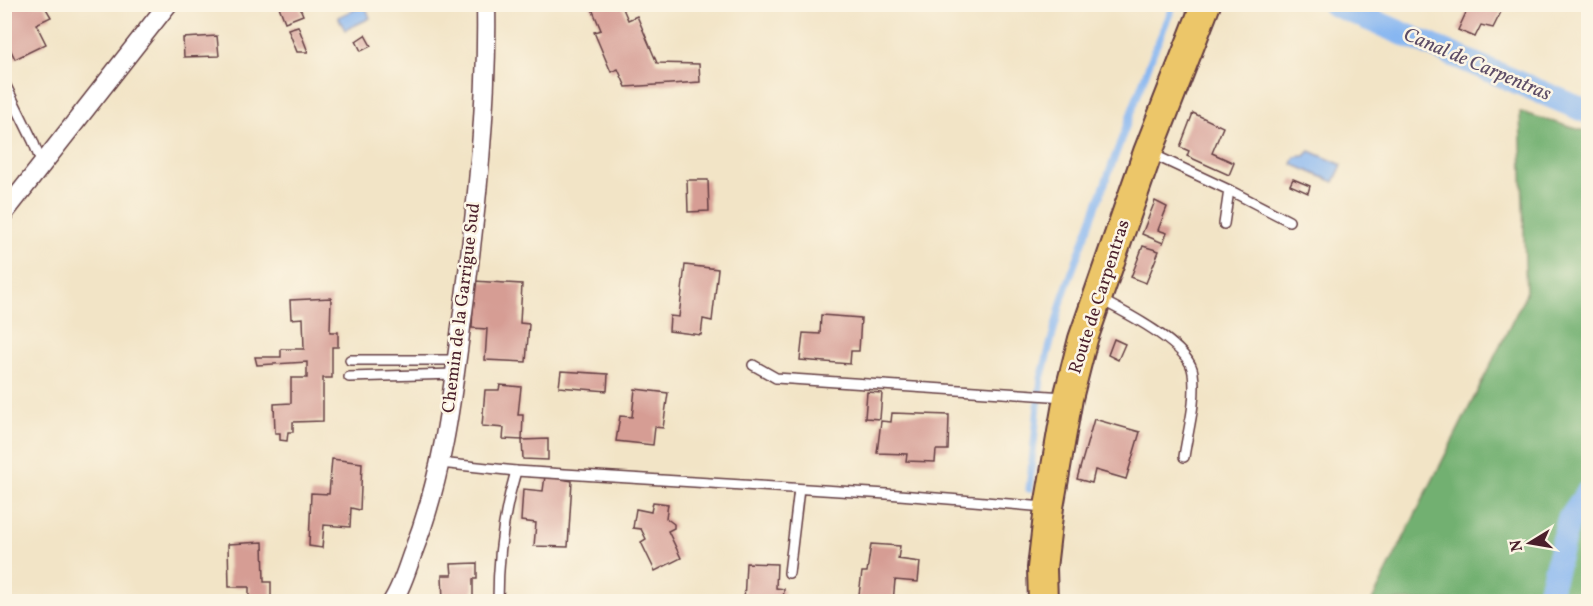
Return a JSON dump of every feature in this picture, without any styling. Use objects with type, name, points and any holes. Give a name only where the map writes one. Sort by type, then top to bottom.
[{"type":"main road","name":"Route de Carpentras","points":[[1043,602],[1042,568],[1049,507],[1068,398],[1083,339],[1148,152],[1206,4]]},
{"type":"street","points":[[4,213],[168,4]]},
{"type":"street","name":"Chemin de la Garrigue Sud","points":[[392,602],[418,538],[447,435],[471,254],[486,69],[486,4]]},
{"type":"lane","points":[[4,82],[33,141],[42,165]]},
{"type":"lane","points":[[1148,152],[1289,221]]},
{"type":"lane","points":[[1224,224],[1229,190]]},
{"type":"lane","points":[[1097,298],[1124,311],[1155,331],[1181,352],[1193,370],[1194,392],[1184,457]]},
{"type":"lane","points":[[350,360],[456,367]]},
{"type":"lane","points":[[753,365],[776,378],[1068,398]]},
{"type":"lane","points":[[349,377],[456,367]]},
{"type":"lane","points":[[440,463],[516,471],[1049,507]]},
{"type":"lane","points":[[498,602],[498,559],[506,504],[516,471]]},
{"type":"lane","points":[[789,573],[799,489]]},
{"type":"green space","points":[[1520,112],[1588,132],[1588,601],[1372,601],[1526,294]]},
{"type":"water","points":[[365,5],[370,18],[345,30],[338,17]]},
{"type":"water","points":[[1310,151],[1342,165],[1334,182],[1292,164],[1295,157],[1305,156]]},
{"type":"building","points":[[278,4],[307,4],[300,8],[303,15],[285,22]]},
{"type":"building","points":[[590,4],[621,4],[628,20],[637,16],[657,63],[699,64],[700,82],[626,87],[618,69],[611,72],[594,32],[601,30]]},
{"type":"building","points":[[1470,4],[1505,4],[1493,28],[1481,25],[1475,37],[1458,30]]},
{"type":"building","points":[[4,5],[44,5],[51,17],[36,24],[46,44],[15,59],[4,36]]},
{"type":"building","points":[[298,26],[308,52],[297,52],[288,29]]},
{"type":"building","points":[[365,35],[371,46],[361,51],[356,41]]},
{"type":"building","points":[[217,36],[219,56],[184,57],[183,38]]},
{"type":"building","points":[[1193,113],[1223,127],[1212,153],[1234,163],[1229,175],[1187,156],[1189,151],[1180,147]]},
{"type":"building","points":[[1293,179],[1310,186],[1308,193],[1290,185]]},
{"type":"building","points":[[687,180],[708,180],[709,211],[688,212]]},
{"type":"building","points":[[1155,201],[1167,207],[1158,230],[1167,233],[1163,243],[1142,234]]},
{"type":"building","points":[[1143,246],[1159,251],[1146,283],[1131,277]]},
{"type":"building","points":[[685,265],[718,269],[712,321],[703,319],[701,335],[669,331],[670,316],[679,317]]},
{"type":"building","points":[[474,281],[522,284],[520,323],[529,324],[526,362],[485,360],[487,329],[472,328]]},
{"type":"building","points":[[331,298],[330,332],[338,332],[338,347],[332,347],[332,378],[323,378],[323,421],[293,422],[293,432],[288,432],[287,441],[280,440],[280,433],[275,433],[274,404],[291,403],[291,378],[307,378],[307,362],[257,365],[255,357],[281,357],[281,349],[304,349],[303,318],[291,319],[290,300]]},
{"type":"building","points":[[821,315],[861,318],[859,351],[851,351],[850,364],[800,360],[803,333],[820,334]]},
{"type":"building","points":[[1114,339],[1125,344],[1118,360],[1108,355]]},
{"type":"building","points":[[561,371],[608,374],[607,391],[559,387]]},
{"type":"building","points":[[500,385],[521,387],[518,415],[523,415],[522,440],[503,439],[504,428],[482,426],[485,390],[499,390]]},
{"type":"building","points":[[635,389],[668,393],[663,428],[655,427],[653,445],[616,441],[620,416],[632,417]]},
{"type":"building","points":[[867,392],[882,393],[880,419],[865,418]]},
{"type":"building","points":[[892,413],[949,415],[948,450],[936,450],[935,462],[906,461],[907,454],[877,453],[881,421],[891,422]]},
{"type":"building","points":[[1094,419],[1140,432],[1126,479],[1095,470],[1092,483],[1077,479]]},
{"type":"building","points":[[548,439],[548,460],[523,459],[522,440]]},
{"type":"building","points":[[332,459],[362,463],[360,510],[351,508],[350,527],[324,525],[322,548],[309,546],[311,493],[329,494]]},
{"type":"building","points":[[545,476],[572,481],[568,547],[534,546],[536,523],[521,521],[523,489],[543,491]]},
{"type":"building","points":[[653,502],[668,504],[666,518],[674,524],[674,528],[668,531],[681,558],[655,571],[641,542],[646,539],[641,529],[633,528],[636,509],[651,512]]},
{"type":"building","points":[[263,542],[264,582],[271,582],[271,598],[249,598],[249,587],[229,587],[228,544]]},
{"type":"building","points":[[871,544],[900,546],[898,559],[920,562],[918,582],[895,580],[893,602],[858,602],[862,572],[867,572]]},
{"type":"building","points":[[477,563],[477,579],[473,579],[473,602],[443,602],[442,575],[452,575],[451,564]]},
{"type":"building","points":[[746,563],[777,564],[776,588],[784,589],[783,602],[744,602]]},
{"type":"waterway","points":[[1029,489],[1041,379],[1063,296],[1153,54],[1174,4]]},
{"type":"waterway","name":"Canal de Carpentras","points":[[1333,4],[1588,112]]},
{"type":"waterway","name":"Canal de Carpentras","points":[[1547,602],[1569,519],[1588,492]]}]
